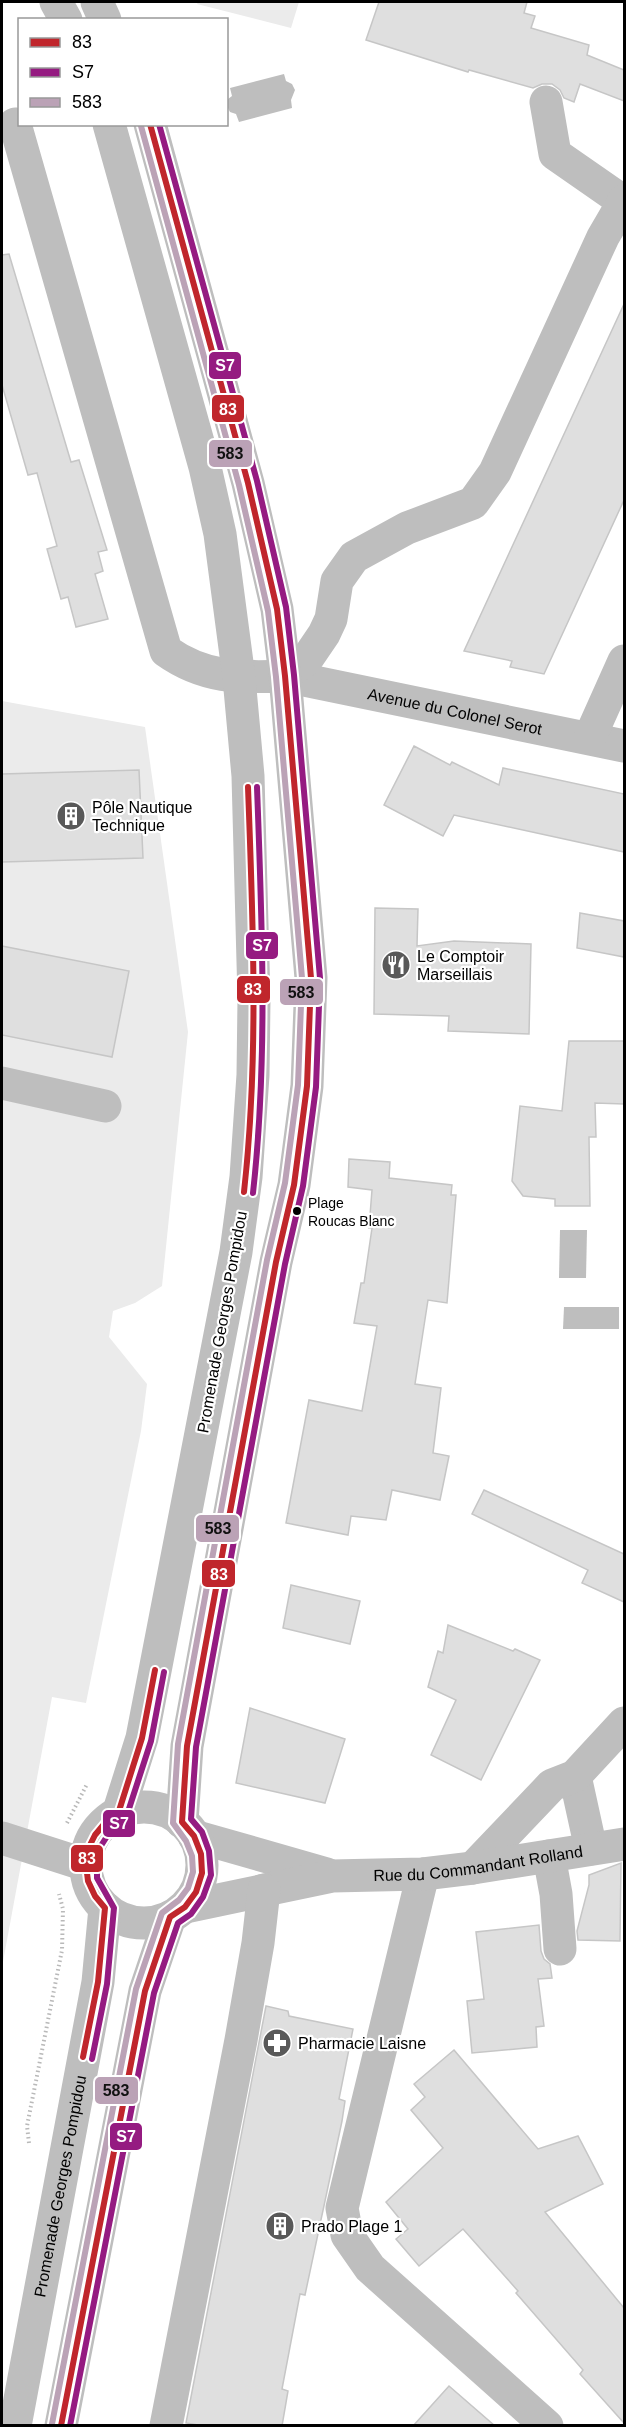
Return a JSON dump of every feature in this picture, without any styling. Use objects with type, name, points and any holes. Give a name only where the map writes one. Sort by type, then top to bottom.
[{"type":"main road","points":[[56,2],[65,18]]},
{"type":"main road","points":[[97,2],[104,18]]},
{"type":"main road","points":[[285,676],[307,659],[324,634],[331,618],[337,580],[354,556],[407,528],[473,503],[478,496],[495,472],[603,237],[624,201],[555,154],[546,102]]},
{"type":"main road","name":"Promenade Georges Pompidou","points":[[111,126],[205,467],[220,534],[239,678],[248,776],[254,999],[253,1076],[246,1177],[236,1252],[142,1738],[118,1814]]},
{"type":"main road","points":[[151,126],[248,483],[277,609],[305,890],[311,978],[307,1086],[294,1185],[274,1274],[187,1746],[188,1829]]},
{"type":"main road","name":"Avenue du Colonel Serot","points":[[13,142],[166,651],[196,668],[239,678],[285,676],[590,737],[624,746]]},
{"type":"main road","points":[[590,737],[624,661]]},
{"type":"main road","points":[[2,1083],[105,1106]]},
{"type":"main road","points":[[473,1868],[552,1785],[582,1768],[624,1723]]},
{"type":"main road","points":[[582,1768],[591,1849]]},
{"type":"main road","points":[[2,1838],[72,1860],[88,1881],[94,1896],[105,1908],[119,1918],[136,1923],[153,1923],[177,1912],[196,1892],[202,1873],[201,1854],[188,1829],[171,1814],[144,1807],[118,1814],[105,1823],[95,1835],[88,1849],[72,1860]]},
{"type":"main road","name":"Rue du Commandant Rolland","points":[[188,1829],[332,1876]]},
{"type":"main road","name":"Rue du Commandant Rolland","points":[[177,1912],[332,1876],[423,1874],[624,1844]]},
{"type":"main road","points":[[549,1856],[556,1894],[560,1948]]},
{"type":"main road","points":[[423,1874],[342,2208],[347,2235],[370,2268],[399,2297],[547,2426]]},
{"type":"main road","points":[[166,2426],[241,2040],[258,1942],[264,1890]]},
{"type":"main road","name":"Promenade Georges Pompidou","points":[[15,2426],[98,1982],[105,1908]]},
{"type":"main road","points":[[61,2426],[143,1998],[177,1912]]},
{"type":"path","points":[[30,2144],[27,2126],[62,1950],[63,1909],[54,1874],[72,1860],[63,1831],[90,1775]]},
{"type":"shaded area","points":[[198,2],[299,2],[291,28],[197,4]]},
{"type":"shaded area","points":[[284,74],[286,81],[292,84],[295,90],[291,100],[292,108],[239,122],[236,114],[230,112],[228,108],[228,99],[232,96],[230,88]]},
{"type":"shaded area","points":[[2,701],[145,727],[188,1032],[162,1286],[135,1303],[113,1311],[109,1337],[147,1384],[141,1431],[86,1703],[52,1697],[2,1967]]},
{"type":"shaded area","points":[[560,1230],[587,1230],[586,1278],[559,1278]]},
{"type":"shaded area","points":[[564,1307],[619,1307],[619,1329],[563,1329]]},
{"type":"building","points":[[379,2],[527,2],[524,13],[535,16],[531,28],[589,45],[587,55],[624,70],[624,101],[580,84],[574,102],[564,98],[560,90],[552,84],[542,84],[533,88],[469,70],[468,72],[366,40]]},
{"type":"building","points":[[9,254],[71,462],[79,460],[107,550],[98,552],[103,571],[95,574],[108,619],[76,627],[68,597],[61,599],[47,549],[57,546],[37,473],[28,475],[2,385],[2,255]]},
{"type":"building","points":[[624,304],[624,500],[544,674],[510,667],[512,661],[464,651]]},
{"type":"building","points":[[414,746],[450,765],[452,762],[499,785],[503,768],[624,794],[624,852],[454,815],[443,836],[384,805]]},
{"type":"building","name":"Pôle Nautique Technique","points":[[139,770],[143,858],[2,862],[2,774]]},
{"type":"building","points":[[375,908],[418,909],[417,946],[454,941],[531,944],[529,1034],[448,1031],[449,1016],[374,1014]]},
{"type":"building","points":[[580,913],[624,921],[624,957],[577,948]]},
{"type":"building","points":[[2,946],[129,971],[112,1057],[2,1035]]},
{"type":"building","points":[[569,1041],[624,1041],[624,1104],[595,1103],[596,1137],[589,1137],[590,1206],[555,1206],[555,1199],[523,1196],[512,1181],[520,1106],[562,1111]]},
{"type":"building","points":[[349,1159],[390,1162],[389,1178],[452,1185],[451,1195],[456,1195],[447,1303],[428,1300],[415,1384],[441,1388],[433,1453],[449,1456],[440,1500],[392,1490],[386,1520],[351,1516],[348,1535],[286,1523],[309,1400],[362,1411],[377,1326],[354,1323],[361,1283],[364,1283],[372,1228],[369,1228],[372,1190],[348,1187]]},
{"type":"building","points":[[484,1490],[624,1554],[624,1602],[582,1583],[588,1570],[472,1514]]},
{"type":"building","points":[[291,1585],[360,1601],[350,1644],[283,1628]]},
{"type":"building","points":[[448,1625],[540,1660],[481,1780],[431,1755],[456,1700],[428,1687],[438,1651],[443,1653]]},
{"type":"building","points":[[250,1708],[345,1739],[325,1803],[236,1783]]},
{"type":"building","points":[[621,1863],[620,1941],[578,1940],[577,1931],[589,1885],[589,1875]]},
{"type":"building","points":[[539,1925],[541,1951],[544,1959],[550,1964],[552,1978],[538,1979],[544,2026],[536,2027],[537,2047],[472,2053],[467,2001],[484,1999],[476,1932]]},
{"type":"building","name":"Prado Plage 1","points":[[266,2006],[288,2011],[289,2016],[353,2029],[339,2099],[345,2101],[342,2121],[305,2295],[300,2294],[282,2389],[288,2391],[282,2426],[204,2426],[186,2423]]},
{"type":"building","points":[[454,2050],[538,2149],[578,2136],[603,2184],[545,2212],[624,2308],[624,2423],[580,2374],[583,2370],[516,2293],[518,2291],[463,2229],[419,2266],[396,2239],[408,2229],[386,2202],[443,2148],[411,2110],[425,2097],[414,2084]]},
{"type":"building","points":[[449,2386],[495,2426],[413,2426]]},
{"type":"transit line","name":"583","points":[[52,2424],[136,1989],[162,1913],[179,1900],[188,1888],[193,1872],[192,1856],[186,1841],[173,1823],[178,1744],[267,1260],[285,1183],[298,1085],[302,978],[276,677],[268,611],[239,485],[141,126]]},
{"type":"transit line","name":"83","points":[[61,2426],[145,1991],[170,1917],[185,1907],[196,1892],[202,1873],[201,1854],[194,1836],[182,1822],[187,1746],[276,1262],[294,1185],[307,1086],[311,978],[285,676],[277,609],[248,483],[151,126]]},
{"type":"transit line","name":"S7","points":[[70,2426],[154,1993],[178,1923],[191,1914],[203,1897],[211,1875],[209,1851],[202,1832],[191,1819],[196,1747],[285,1264],[303,1186],[316,1087],[320,978],[286,607],[257,481],[160,126]]},
{"type":"transit line","name":"83","points":[[244,1192],[252,1091],[253,1040],[253,939],[248,787]]},
{"type":"transit line","name":"S7","points":[[253,1193],[258,1142],[262,1041],[262,939],[257,787]]},
{"type":"transit line","name":"83","points":[[83,2057],[98,1982],[105,1908],[95,1896],[88,1881],[86,1865],[88,1849],[95,1835],[105,1823],[118,1814],[142,1738],[155,1670]]},
{"type":"transit line","name":"S7","points":[[92,2059],[107,1984],[114,1908],[97,1878],[97,1852],[111,1830],[126,1818],[151,1741],[164,1672]]},
{"type":"place","name":"Pôle Nautique Technique","points":[[71,816]]},
{"type":"place","name":"Le Comptoir Marseillais","points":[[396,965]]},
{"type":"place","name":"Plage Roucas Blanc","points":[[297,1211]]},
{"type":"place","name":"Pharmacie Laisne","points":[[277,2043]]},
{"type":"place","name":"Prado Plage 1","points":[[280,2226]]}]
